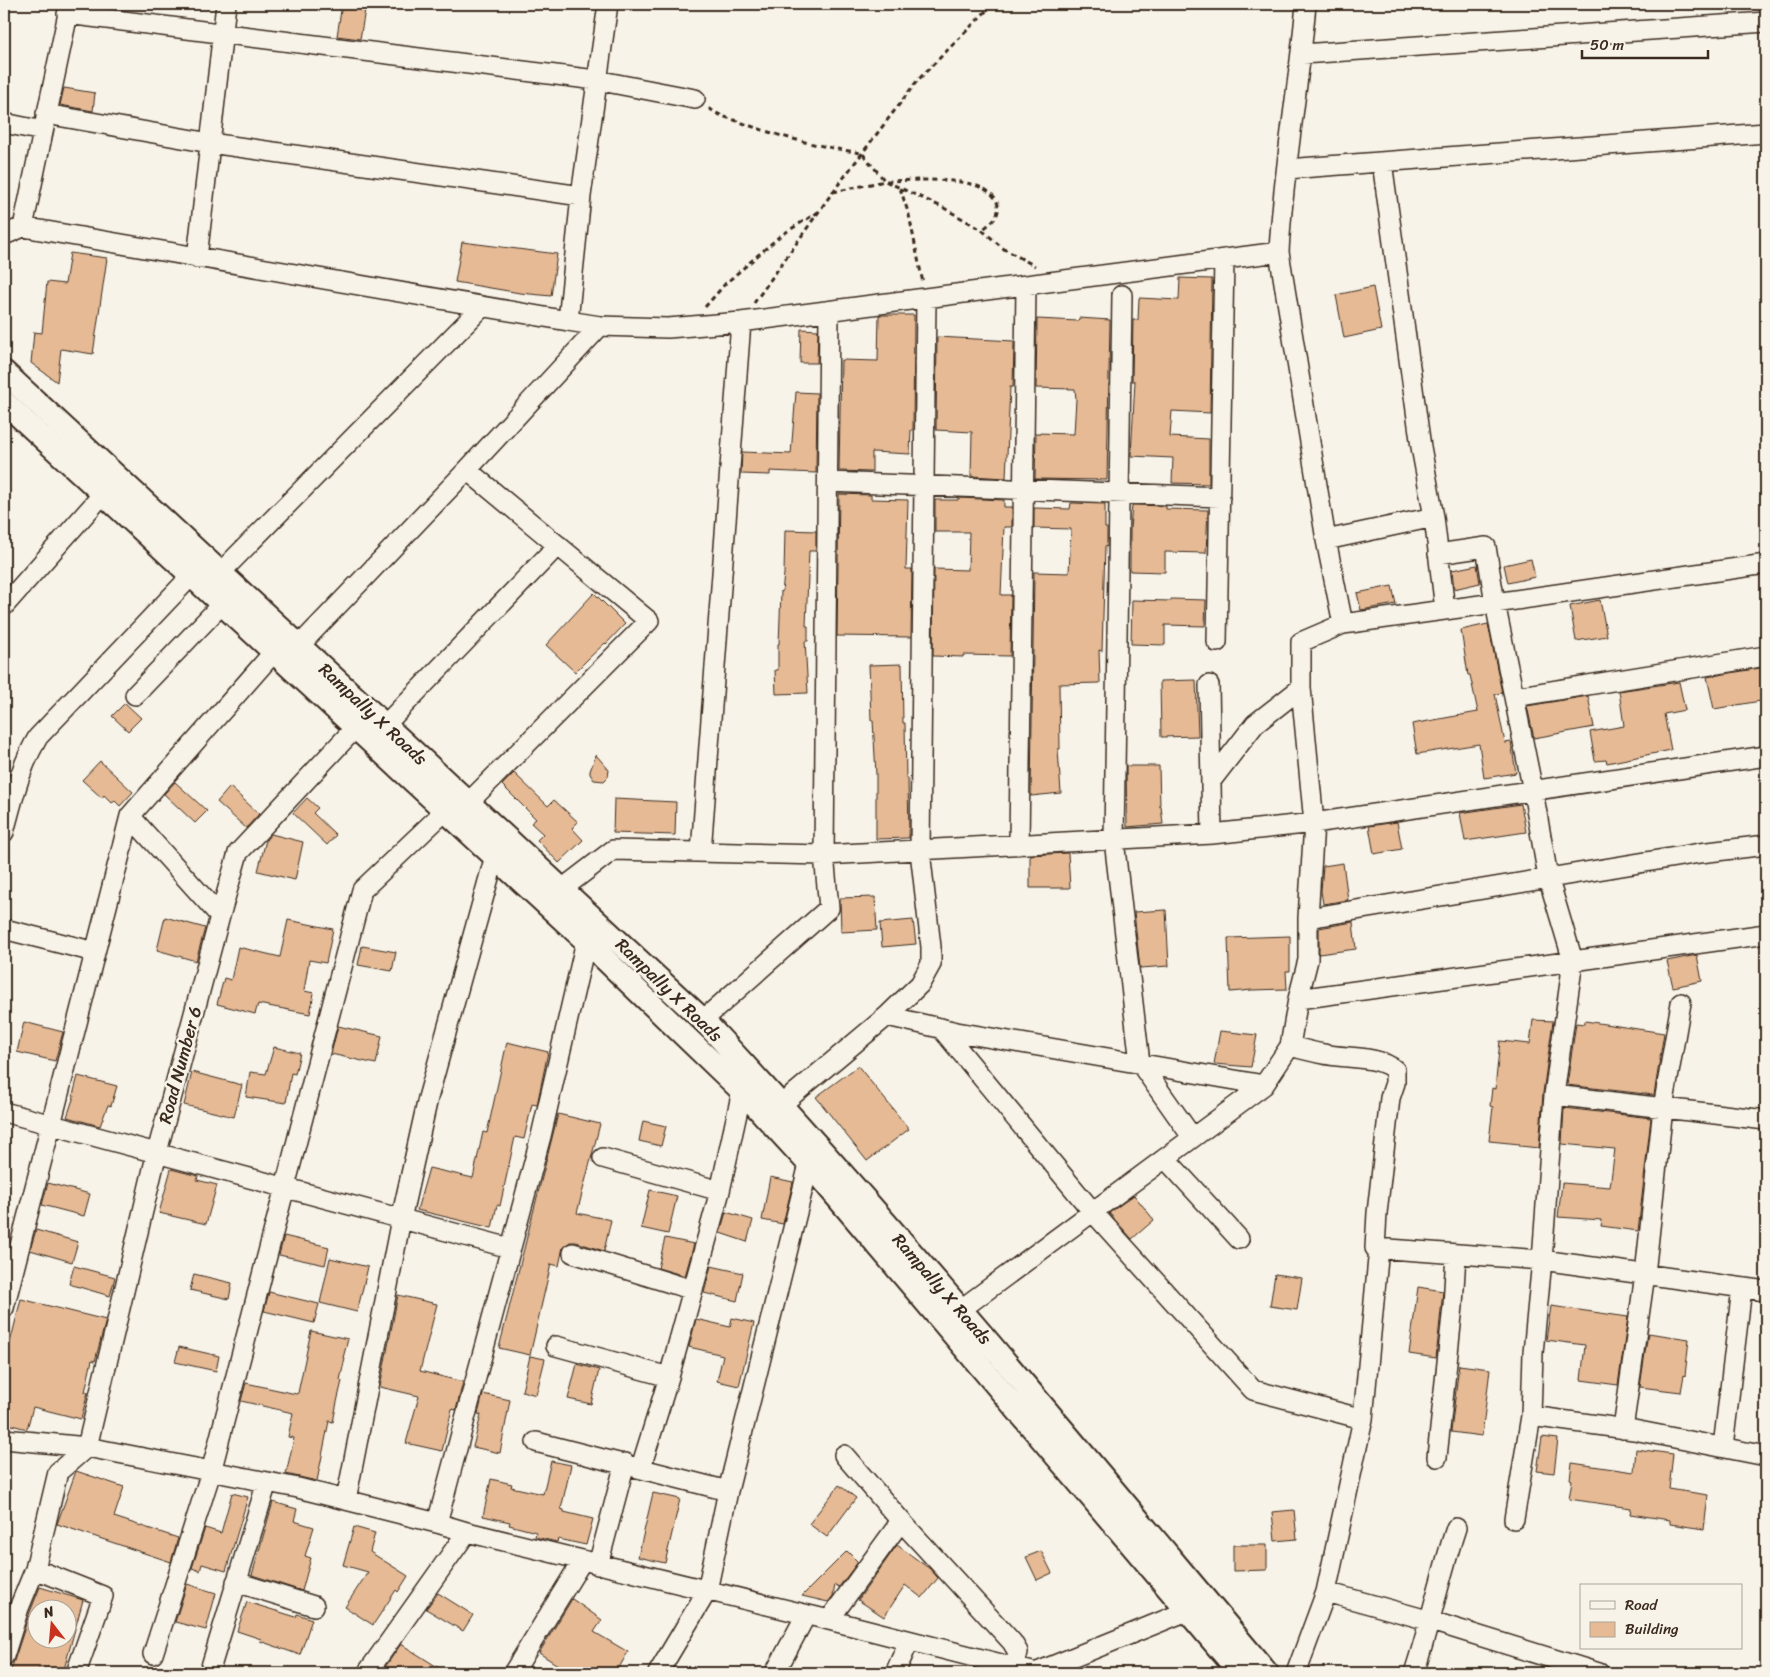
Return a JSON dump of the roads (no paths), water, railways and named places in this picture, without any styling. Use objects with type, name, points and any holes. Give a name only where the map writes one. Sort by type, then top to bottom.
[{"type":"main road","name":"Rampally X Roads","points":[[4,372],[703,1020],[782,1104],[960,1310],[1267,1673]]},
{"type":"main road","points":[[4,402],[586,940],[742,1091],[809,1164],[1240,1673]]},
{"type":"street","points":[[198,258],[226,4]]},
{"type":"street","points":[[568,322],[581,196],[608,4]]},
{"type":"street","points":[[1306,4],[1302,54],[1281,210],[1279,252],[1326,540],[1343,624]]},
{"type":"street","points":[[23,227],[68,9],[222,33],[596,80],[695,99]]},
{"type":"street","points":[[1302,54],[1766,22]]},
{"type":"street","points":[[4,123],[45,122],[210,143],[581,196]]},
{"type":"street","points":[[1287,169],[1766,133]]},
{"type":"street","points":[[1382,162],[1420,447],[1434,517],[1445,610]]},
{"type":"street","points":[[4,235],[23,227],[568,322],[600,326],[668,328],[741,322],[1279,252]]},
{"type":"street","points":[[1217,642],[1224,259]]},
{"type":"street","points":[[1019,845],[1026,285]]},
{"type":"street","points":[[1122,295],[1114,840],[1140,1063],[1192,1137]]},
{"type":"street","points":[[782,1104],[887,1016],[920,984],[931,964],[931,947],[920,851],[926,298]]},
{"type":"street","points":[[220,573],[482,307]]},
{"type":"street","points":[[703,1020],[829,908],[824,855],[829,311]]},
{"type":"street","points":[[701,852],[741,322]]},
{"type":"street","points":[[299,646],[467,470],[600,326]]},
{"type":"street","points":[[467,470],[649,621],[469,802]]},
{"type":"street","points":[[828,482],[1220,497]]},
{"type":"street","points":[[4,606],[103,494]]},
{"type":"street","points":[[1326,540],[1434,517]]},
{"type":"street","points":[[385,725],[558,545]]},
{"type":"street","points":[[1438,554],[1486,547],[1548,877],[1573,961],[1554,1095],[1531,1416],[1514,1519]]},
{"type":"street","points":[[960,1310],[1264,1085],[1290,1046],[1298,999],[1308,960],[1308,918],[1314,824],[1301,688],[1301,642],[1343,624],[1766,564]]},
{"type":"street","points":[[4,832],[17,784],[30,750],[38,738],[192,575]]},
{"type":"street","points":[[135,695],[222,605]]},
{"type":"street","points":[[4,1308],[130,816],[273,652]]},
{"type":"street","points":[[1514,697],[1766,656]]},
{"type":"street","points":[[1209,685],[1212,834]]},
{"type":"street","points":[[1211,781],[1255,724],[1301,688]]},
{"type":"street","name":"Road Number 6","points":[[87,1447],[157,1152],[238,853],[356,727]]},
{"type":"street","points":[[562,889],[613,850],[824,855],[1212,834],[1314,824],[1766,756]]},
{"type":"street","points":[[153,1654],[211,1472],[362,890],[446,810]]},
{"type":"street","points":[[130,816],[220,916]]},
{"type":"street","points":[[1308,918],[1548,877],[1700,853],[1766,845]]},
{"type":"street","points":[[346,1500],[401,1219],[428,1098],[495,856]]},
{"type":"street","points":[[4,929],[95,952]]},
{"type":"street","points":[[1298,999],[1766,934]]},
{"type":"street","points":[[437,1523],[541,1136],[586,940]]},
{"type":"street","points":[[1623,1429],[1645,1274],[1663,1108],[1681,1003]]},
{"type":"street","points":[[887,1016],[941,1028],[1264,1085]]},
{"type":"street","points":[[941,1028],[1092,1211],[1253,1390],[1363,1419]]},
{"type":"street","points":[[1290,1046],[1323,1054],[1369,1059],[1388,1064],[1395,1070],[1395,1083],[1390,1098],[1377,1213],[1375,1248],[1542,1260],[1766,1291]]},
{"type":"street","points":[[513,1673],[590,1563],[669,1376],[720,1191],[742,1091]]},
{"type":"street","points":[[1554,1095],[1766,1120]]},
{"type":"street","points":[[4,1112],[510,1248]]},
{"type":"street","points":[[603,1158],[720,1191]]},
{"type":"street","points":[[1164,1158],[1239,1239]]},
{"type":"street","points":[[658,1673],[707,1591],[728,1491],[809,1164]]},
{"type":"street","points":[[1296,1673],[1326,1592],[1363,1419],[1379,1248]]},
{"type":"street","points":[[573,1253],[693,1290]]},
{"type":"street","points":[[1437,1457],[1453,1306],[1456,1254]]},
{"type":"street","points":[[1723,1447],[1742,1288]]},
{"type":"street","points":[[556,1346],[669,1376]]},
{"type":"street","points":[[1531,1416],[1623,1429],[1766,1456]]},
{"type":"street","points":[[4,1439],[87,1447],[267,1482],[346,1500],[590,1563],[829,1620],[1015,1671],[1036,1673],[1187,1611]]},
{"type":"street","points":[[536,1442],[633,1465],[728,1491]]},
{"type":"street","points":[[4,1656],[19,1608],[35,1569],[58,1472],[87,1447]]},
{"type":"street","points":[[844,1455],[901,1521],[1012,1642],[1018,1652],[1015,1671]]},
{"type":"street","points":[[209,1673],[267,1482]]},
{"type":"street","points":[[829,1620],[901,1521]]},
{"type":"street","points":[[1414,1673],[1431,1620],[1445,1560],[1456,1528]]},
{"type":"street","points":[[367,1673],[467,1532]]},
{"type":"street","points":[[35,1569],[103,1596],[76,1673]]},
{"type":"street","points":[[236,1582],[314,1606]]},
{"type":"street","points":[[1326,1592],[1431,1620],[1599,1673]]},
{"type":"street","points":[[775,1673],[806,1615]]},
{"type":"street","points":[[894,1673],[909,1641]]}]
